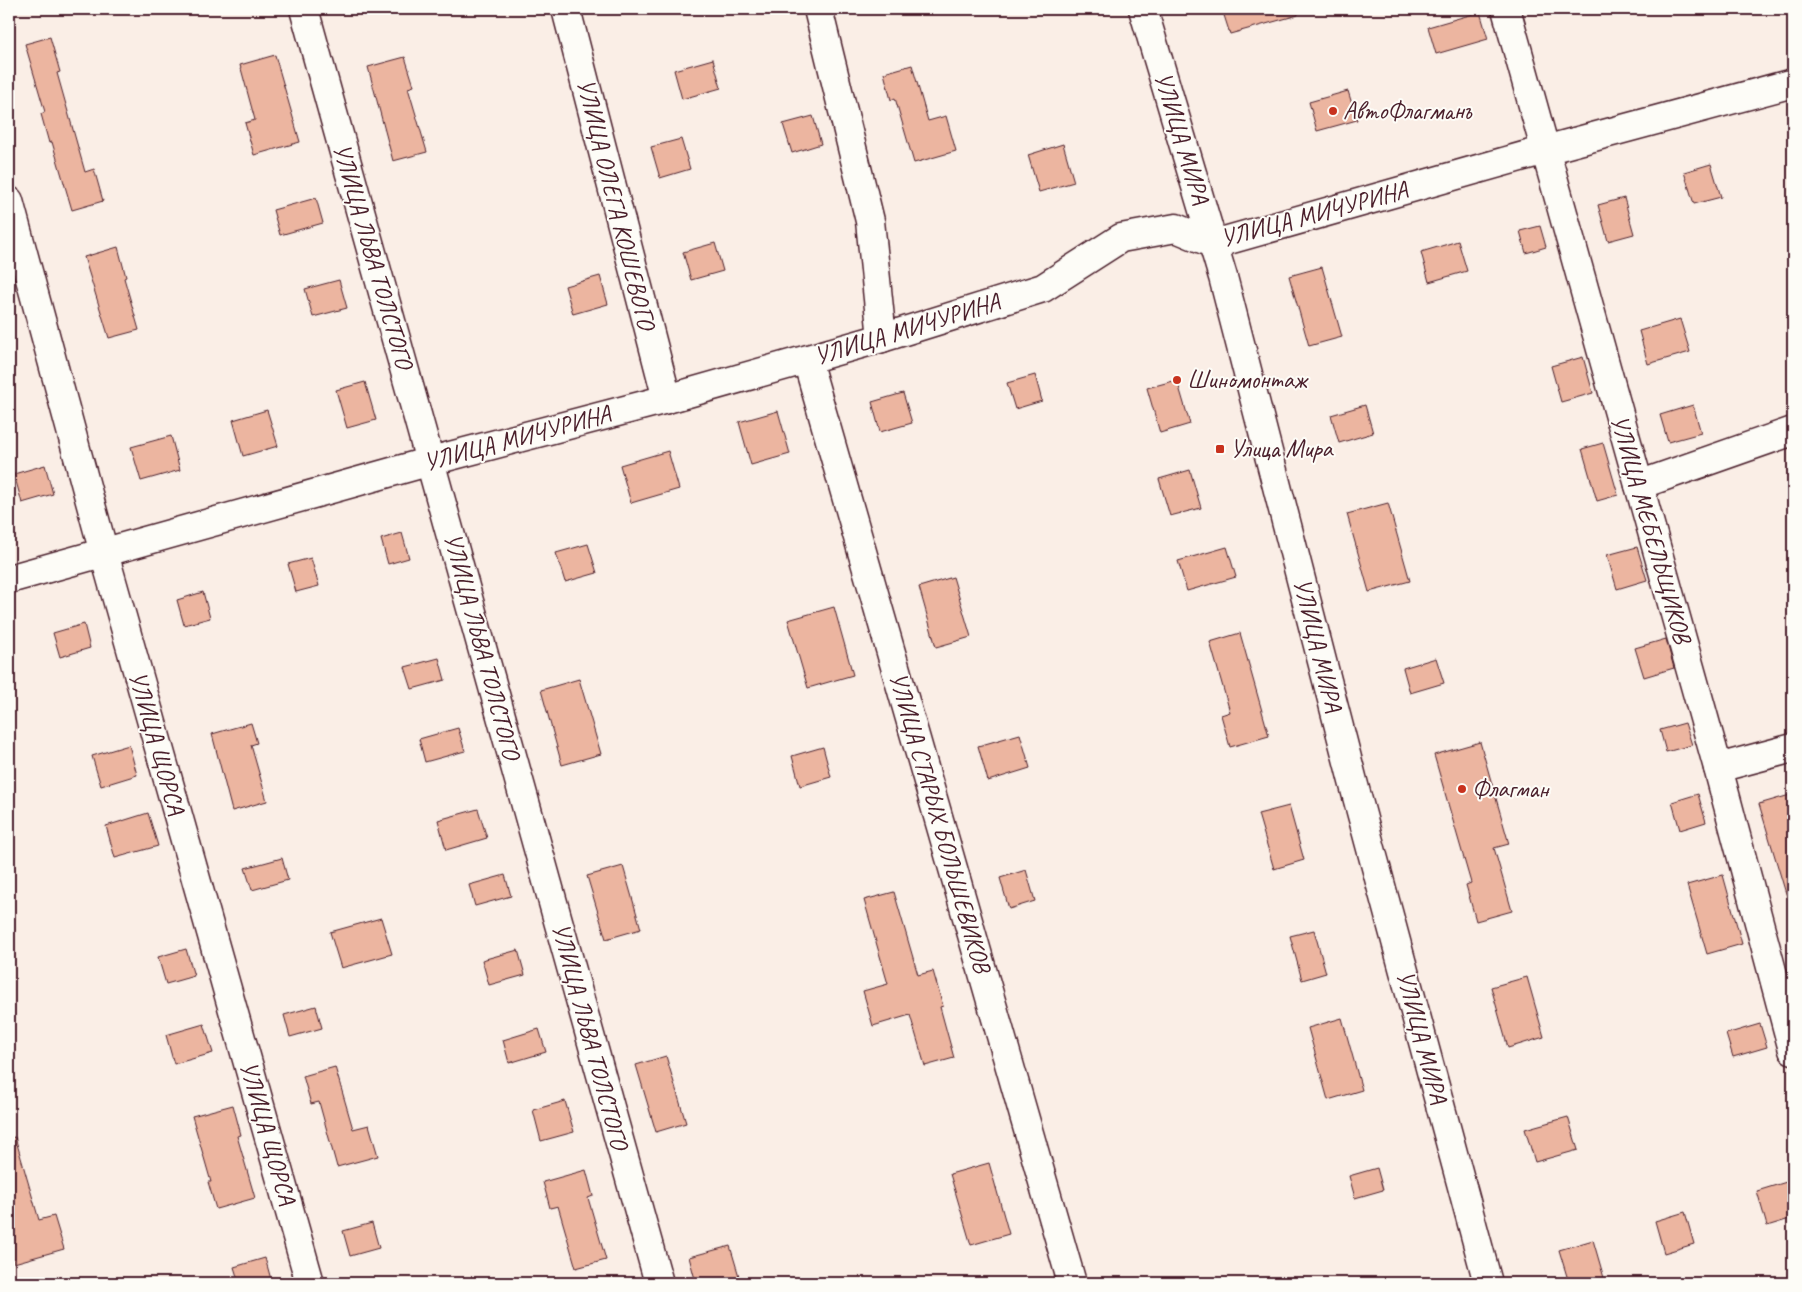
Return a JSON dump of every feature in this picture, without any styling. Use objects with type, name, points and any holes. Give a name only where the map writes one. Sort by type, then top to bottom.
[{"type":"street","name":"УЛИЦА ЛЬВА ТОЛСТОГО","points":[[304,9],[659,1283]]},
{"type":"street","name":"УЛИЦА ОЛЕГА КОШЕВОГО","points":[[566,9],[667,399]]},
{"type":"street","points":[[818,9],[870,221],[882,338]]},
{"type":"street","name":"УЛИЦА МИРА","points":[[1143,9],[1214,244],[1356,793],[1488,1283]]},
{"type":"street","name":"УЛИЦА МЕБЕЛЬЩИКОВ","points":[[1506,9],[1718,768],[1793,1050]]},
{"type":"street","name":"УЛИЦА МИЧУРИНА","points":[[9,579],[431,461],[667,399],[882,338],[1043,288],[1121,238],[1176,228],[1214,244],[1545,150],[1793,83]]},
{"type":"street","name":"УЛИЦА ЩОРСА","points":[[9,201],[104,553],[310,1283]]},
{"type":"street","name":"УЛИЦА СТАРЫХ БОЛЬШЕВИКОВ","points":[[807,360],[1072,1283]]},
{"type":"street","points":[[1639,484],[1793,431]]},
{"type":"street","points":[[1718,768],[1793,748]]},
{"type":"building","points":[[1222,9],[1297,9],[1298,15],[1230,34]]},
{"type":"building","points":[[1480,12],[1488,39],[1436,54],[1428,27]]},
{"type":"building","points":[[50,37],[60,72],[57,73],[85,172],[94,169],[103,201],[72,210],[52,142],[49,143],[41,114],[45,112],[25,44]]},
{"type":"building","points":[[275,55],[300,142],[254,155],[245,123],[255,120],[240,65]]},
{"type":"building","points":[[405,57],[414,86],[408,88],[427,152],[393,161],[368,67]]},
{"type":"building","points":[[713,59],[721,88],[682,99],[674,70]]},
{"type":"building","points":[[912,65],[928,121],[946,116],[956,151],[914,163],[895,98],[891,100],[884,73]]},
{"type":"building","points":[[1348,91],[1357,120],[1317,131],[1309,102]]},
{"type":"building","points":[[813,116],[821,144],[792,153],[783,124]]},
{"type":"building","points":[[681,139],[690,169],[660,178],[651,147]]},
{"type":"building","points":[[1063,144],[1074,182],[1039,192],[1028,155]]},
{"type":"building","points":[[1711,164],[1721,197],[1694,204],[1684,172]]},
{"type":"building","points":[[316,198],[323,223],[280,235],[273,210]]},
{"type":"building","points":[[1624,198],[1634,234],[1608,241],[1598,205]]},
{"type":"building","points":[[1540,226],[1546,247],[1526,253],[1520,231]]},
{"type":"building","points":[[1458,241],[1467,271],[1429,282],[1421,252]]},
{"type":"building","points":[[715,243],[723,271],[691,280],[683,252]]},
{"type":"building","points":[[118,247],[126,277],[124,278],[139,330],[109,338],[84,257]]},
{"type":"building","points":[[1322,267],[1342,337],[1309,346],[1289,276]]},
{"type":"building","points":[[600,276],[608,304],[573,314],[565,286]]},
{"type":"building","points":[[339,280],[347,308],[313,317],[305,289]]},
{"type":"building","points":[[1680,319],[1690,352],[1648,364],[1639,331]]},
{"type":"building","points":[[1583,357],[1593,393],[1561,402],[1551,366]]},
{"type":"building","points":[[1035,375],[1042,401],[1015,409],[1007,383]]},
{"type":"building","points":[[1177,380],[1190,424],[1160,433],[1147,388]]},
{"type":"building","points":[[365,382],[376,420],[347,428],[336,390]]},
{"type":"building","points":[[903,393],[912,423],[880,432],[872,402]]},
{"type":"building","points":[[1365,405],[1373,433],[1339,443],[1331,415]]},
{"type":"building","points":[[1693,405],[1701,433],[1668,442],[1660,415]]},
{"type":"building","points":[[267,410],[278,446],[243,456],[233,420]]},
{"type":"building","points":[[778,411],[790,454],[751,465],[739,422]]},
{"type":"building","points":[[171,436],[180,470],[141,481],[131,447]]},
{"type":"building","points":[[1603,443],[1618,495],[1597,501],[1582,449]]},
{"type":"building","points":[[668,451],[679,489],[631,503],[620,465]]},
{"type":"building","points":[[45,465],[53,494],[22,503],[14,474]]},
{"type":"building","points":[[1190,470],[1201,508],[1170,516],[1159,479]]},
{"type":"building","points":[[1388,503],[1410,581],[1369,592],[1347,514]]},
{"type":"building","points":[[402,533],[409,558],[388,564],[381,539]]},
{"type":"building","points":[[588,544],[597,573],[565,582],[556,553]]},
{"type":"building","points":[[1227,547],[1236,577],[1187,591],[1178,561]]},
{"type":"building","points":[[1637,547],[1647,580],[1617,589],[1607,555]]},
{"type":"building","points":[[311,558],[319,586],[296,592],[288,564]]},
{"type":"building","points":[[953,577],[971,637],[936,647],[919,587]]},
{"type":"building","points":[[203,592],[210,618],[184,625],[177,600]]},
{"type":"building","points":[[834,607],[853,675],[808,688],[788,620]]},
{"type":"building","points":[[84,624],[90,648],[60,657],[53,633]]},
{"type":"building","points":[[1240,633],[1269,736],[1230,747],[1221,715],[1230,712],[1210,642]]},
{"type":"building","points":[[1666,639],[1674,668],[1644,677],[1635,648]]},
{"type":"building","points":[[439,658],[445,680],[412,689],[405,667]]},
{"type":"building","points":[[1436,658],[1444,683],[1410,693],[1403,668]]},
{"type":"building","points":[[579,679],[601,754],[562,765],[541,690]]},
{"type":"building","points":[[251,723],[257,743],[251,745],[267,801],[232,811],[212,734]]},
{"type":"building","points":[[1685,723],[1692,745],[1666,752],[1660,730]]},
{"type":"building","points":[[458,728],[465,751],[425,762],[419,739]]},
{"type":"building","points":[[1020,734],[1030,768],[988,781],[978,746]]},
{"type":"building","points":[[1480,742],[1509,844],[1494,848],[1512,911],[1476,921],[1466,885],[1471,883],[1434,755]]},
{"type":"building","points":[[129,745],[137,775],[101,786],[92,756]]},
{"type":"building","points":[[823,747],[831,777],[800,786],[792,756]]},
{"type":"building","points":[[1698,794],[1706,822],[1680,830],[1672,802]]},
{"type":"building","points":[[1790,795],[1793,808],[1793,896],[1787,897],[1759,804]]},
{"type":"building","points":[[1289,806],[1304,860],[1274,869],[1258,814]]},
{"type":"building","points":[[478,809],[487,838],[446,850],[438,820]]},
{"type":"building","points":[[148,813],[158,846],[115,858],[106,826]]},
{"type":"building","points":[[282,858],[288,880],[252,890],[245,868]]},
{"type":"building","points":[[623,866],[641,929],[606,939],[587,876]]},
{"type":"building","points":[[1026,870],[1035,901],[1009,909],[1000,878]]},
{"type":"building","points":[[505,875],[511,896],[475,906],[469,885]]},
{"type":"building","points":[[1723,875],[1742,944],[1707,954],[1687,885]]},
{"type":"building","points":[[894,892],[918,975],[933,971],[943,1006],[940,1007],[954,1058],[925,1066],[910,1015],[873,1026],[863,991],[888,984],[864,900]]},
{"type":"building","points":[[381,918],[392,954],[341,968],[330,932]]},
{"type":"building","points":[[1314,930],[1326,973],[1302,980],[1290,936]]},
{"type":"building","points":[[186,949],[194,976],[166,984],[158,957]]},
{"type":"building","points":[[518,950],[525,975],[489,985],[482,960]]},
{"type":"building","points":[[1527,977],[1544,1037],[1508,1048],[1491,987]]},
{"type":"building","points":[[316,1006],[322,1028],[290,1037],[284,1015]]},
{"type":"building","points":[[1342,1018],[1362,1090],[1328,1100],[1308,1028]]},
{"type":"building","points":[[204,1024],[213,1053],[174,1064],[166,1035]]},
{"type":"building","points":[[1760,1024],[1767,1047],[1733,1057],[1726,1034]]},
{"type":"building","points":[[539,1029],[546,1052],[509,1063],[503,1040]]},
{"type":"building","points":[[666,1056],[686,1123],[656,1132],[636,1065]]},
{"type":"building","points":[[335,1067],[353,1129],[369,1125],[378,1156],[337,1167],[319,1102],[311,1104],[303,1076]]},
{"type":"building","points":[[565,1101],[574,1132],[541,1141],[533,1110]]},
{"type":"building","points":[[233,1105],[241,1135],[237,1136],[255,1198],[216,1209],[208,1182],[211,1182],[192,1116]]},
{"type":"building","points":[[1568,1117],[1578,1150],[1535,1162],[1525,1129]]},
{"type":"building","points":[[15,1137],[39,1220],[54,1216],[64,1249],[14,1263],[9,1243],[9,1138]]},
{"type":"building","points":[[989,1163],[1009,1234],[971,1245],[950,1174]]},
{"type":"building","points":[[1377,1168],[1383,1190],[1355,1198],[1349,1176]]},
{"type":"building","points":[[586,1170],[593,1196],[588,1198],[606,1260],[576,1268],[558,1206],[550,1208],[543,1182]]},
{"type":"building","points":[[1793,1180],[1793,1218],[1767,1226],[1757,1191]]},
{"type":"building","points":[[1685,1212],[1694,1244],[1664,1253],[1655,1221]]},
{"type":"building","points":[[372,1223],[379,1248],[350,1256],[343,1231]]},
{"type":"building","points":[[1593,1240],[1604,1278],[1586,1283],[1569,1283],[1559,1250]]},
{"type":"building","points":[[730,1246],[741,1283],[696,1283],[689,1257]]},
{"type":"building","points":[[265,1258],[272,1283],[239,1283],[234,1267]]},
{"type":"place","name":"АвтоФлагманъ","points":[[1333,111]]},
{"type":"place","name":"Шиномонтаж","points":[[1177,380]]},
{"type":"place","name":"Улица Мира","points":[[1220,449]]},
{"type":"place","name":"Флагман","points":[[1462,789]]}]
